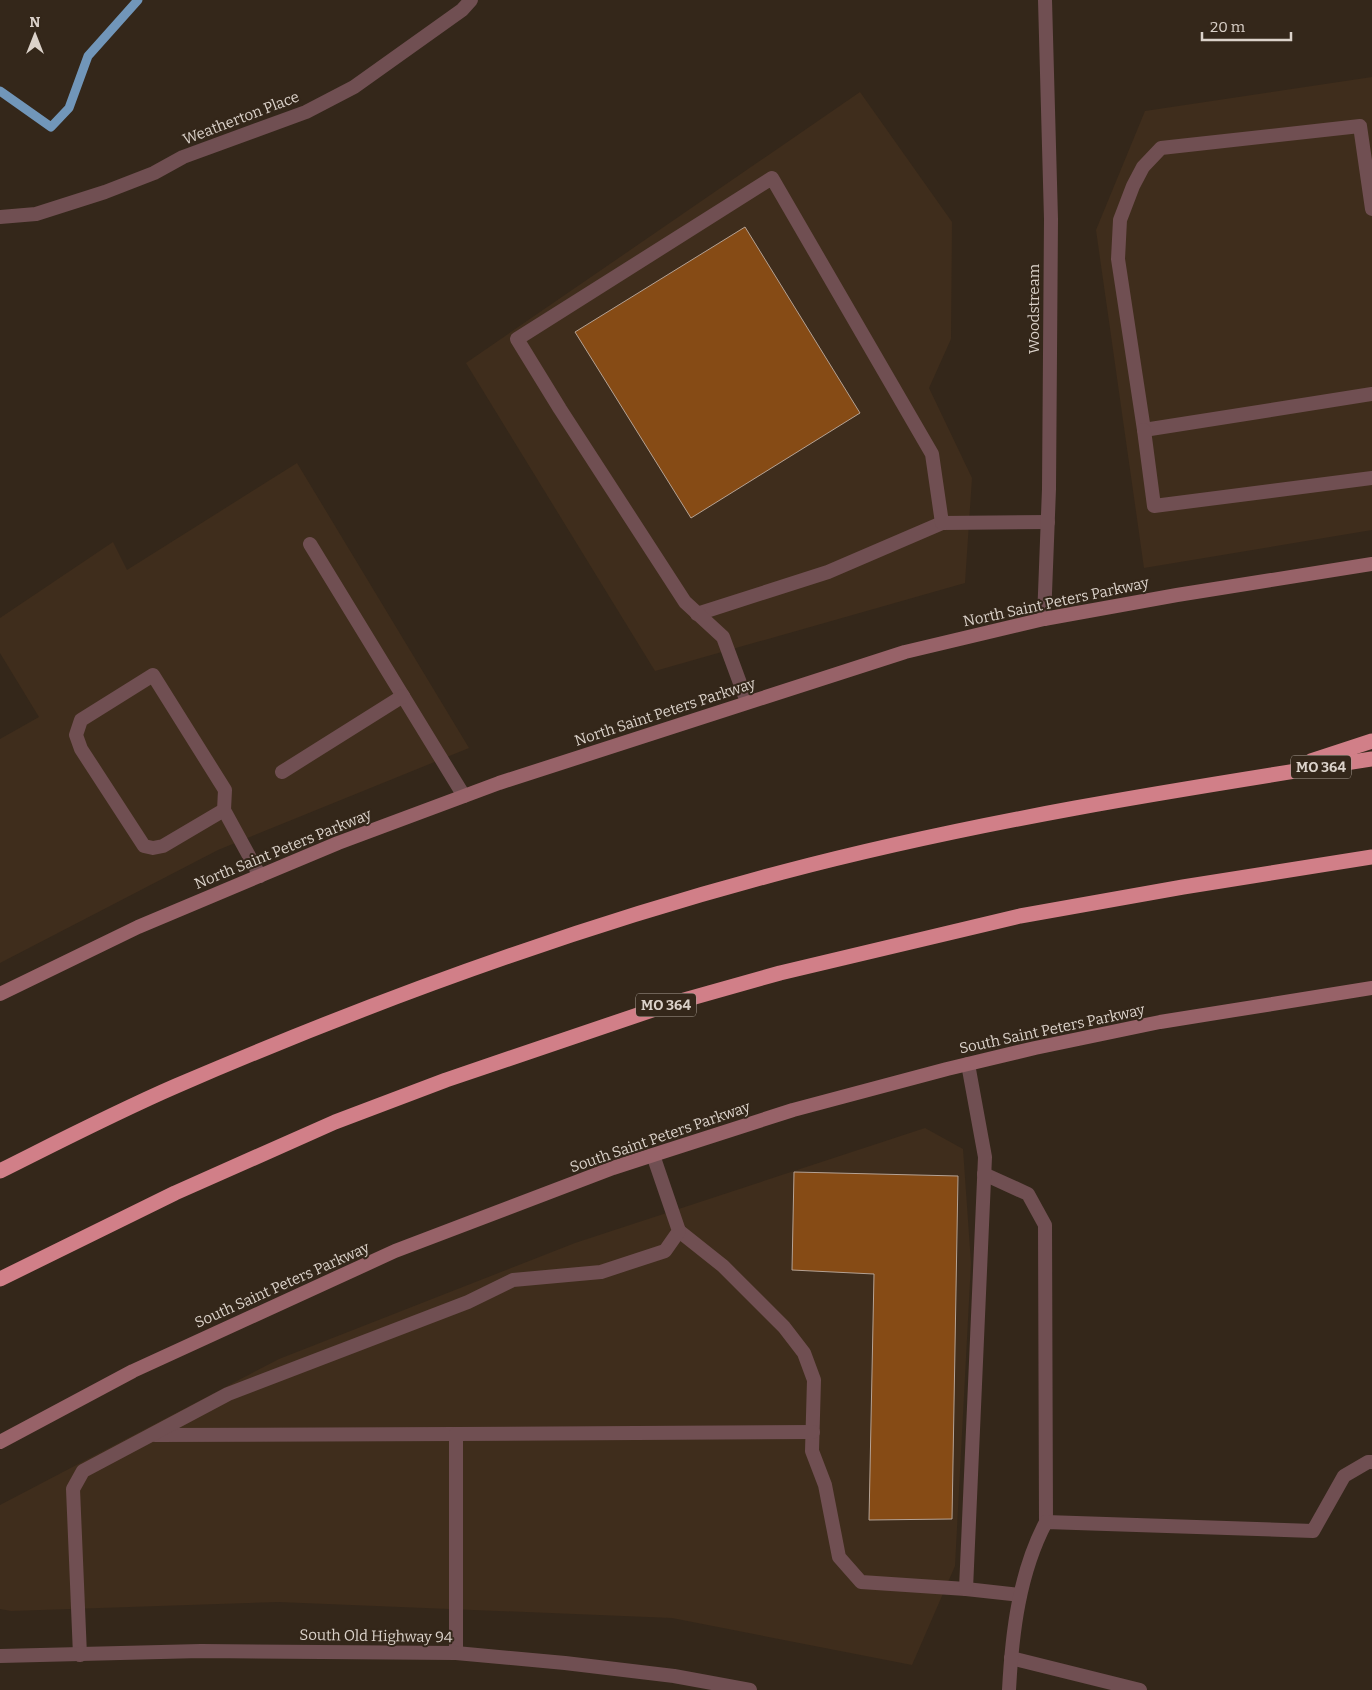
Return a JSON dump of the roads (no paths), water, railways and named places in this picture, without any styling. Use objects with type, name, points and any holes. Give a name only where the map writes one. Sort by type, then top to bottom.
[{"type":"highway","points":[[1269,775],[1372,741]]},
{"type":"highway","name":"MO 364","points":[[0,1171],[173,1088],[319,1027],[470,968],[623,917],[783,872],[942,834],[1105,802],[1372,759]]},
{"type":"highway","name":"MO 364","points":[[0,1279],[175,1193],[335,1122],[446,1080],[670,1004],[780,973],[1020,916],[1182,887],[1372,857]]},
{"type":"main road","name":"North Saint Peters Parkway","points":[[0,994],[138,927],[338,843],[464,796],[747,702],[905,652],[1044,618],[1372,564]]},
{"type":"main road","name":"South Saint Peters Parkway","points":[[0,1442],[133,1371],[396,1251],[559,1188],[653,1155],[793,1110],[968,1064],[1160,1022],[1372,988]]},
{"type":"street","name":"Weatherton Place","points":[[0,217],[36,214],[105,192],[154,173],[183,157],[306,112],[354,87],[462,10],[471,0]]},
{"type":"street","name":"Woodstream","points":[[1044,618],[1048,522],[1051,219],[1045,0]]},
{"type":"street","points":[[1372,209],[1360,126],[1161,148],[1143,167],[1133,186],[1120,220],[1118,259],[1154,506],[1372,478]]},
{"type":"street","points":[[747,702],[723,637],[685,602],[517,339],[772,178],[932,454],[942,523]]},
{"type":"street","points":[[1144,430],[1372,394]]},
{"type":"street","points":[[698,614],[828,572],[942,523],[1048,522]]},
{"type":"street","points":[[310,544],[464,796]]},
{"type":"street","points":[[224,810],[163,846],[153,848],[144,846],[81,749],[76,735],[81,720],[152,675],[225,790],[224,810],[260,876]]},
{"type":"street","points":[[282,772],[403,696]]},
{"type":"street","points":[[966,1589],[985,1157],[968,1064]]},
{"type":"street","points":[[653,1155],[678,1230],[723,1266],[784,1327],[804,1353],[814,1380],[812,1451],[824,1485],[839,1556],[861,1582],[966,1589],[1020,1596]]},
{"type":"street","points":[[984,1174],[1028,1194],[1045,1225],[1046,1522],[1037,1540],[1020,1596],[1011,1658],[1009,1690]]},
{"type":"street","points":[[80,1655],[73,1489],[83,1471],[228,1394],[468,1302],[513,1280],[600,1272],[665,1251],[678,1230]]},
{"type":"street","points":[[151,1435],[812,1432]]},
{"type":"street","points":[[456,1434],[456,1653]]},
{"type":"street","points":[[1046,1522],[1314,1531],[1344,1476],[1368,1462],[1372,1462]]},
{"type":"street","name":"South Old Highway 94","points":[[0,1656],[201,1651],[456,1653],[565,1662],[674,1676],[750,1690]]},
{"type":"street","points":[[1011,1658],[1140,1690]]},
{"type":"waterway","points":[[0,91],[51,127],[69,108],[88,56],[138,0]]}]
